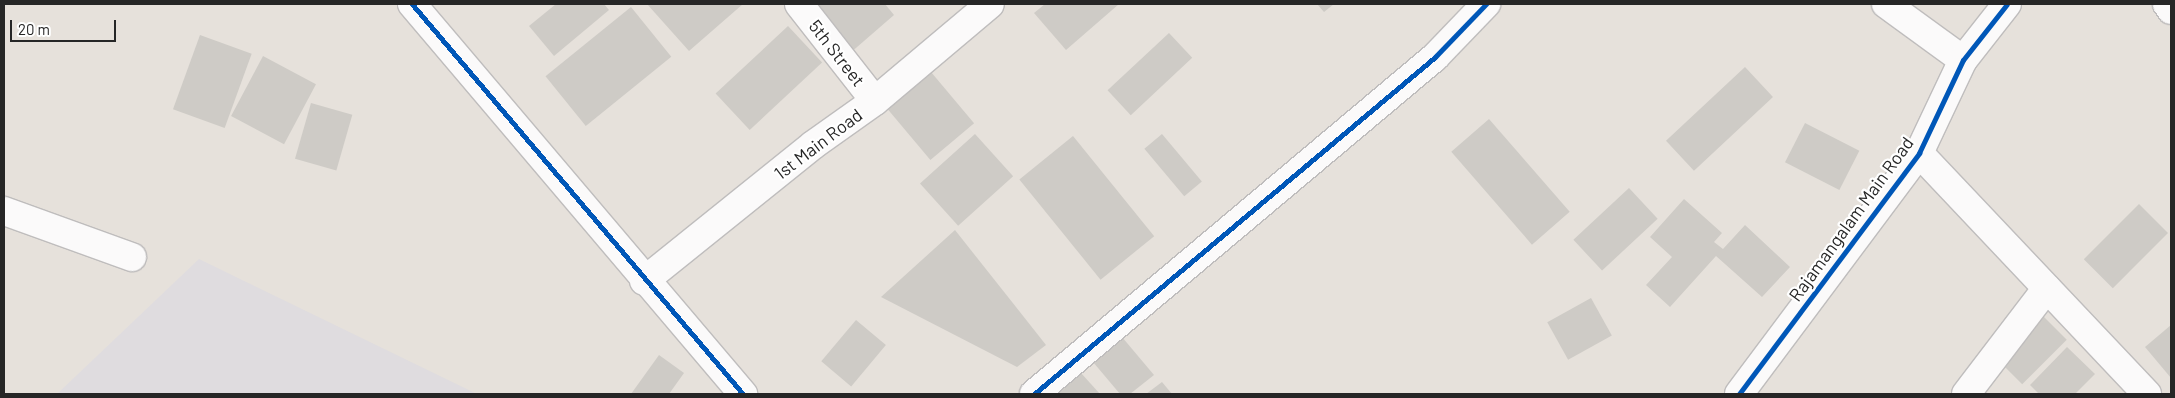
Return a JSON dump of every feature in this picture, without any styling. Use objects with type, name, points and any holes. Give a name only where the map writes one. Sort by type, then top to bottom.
[{"type":"street","points":[[412,4],[644,281],[743,394]]},
{"type":"street","name":"5th Street","points":[[799,4],[874,101]]},
{"type":"street","name":"1st Main Road","points":[[644,281],[813,145],[874,101],[990,4]]},
{"type":"street","points":[[1034,394],[1435,57],[1486,4]]},
{"type":"street","points":[[1886,4],[1963,60]]},
{"type":"street","name":"Rajamangalam Main Road","points":[[1739,394],[1919,153],[1963,60],[2007,4]]},
{"type":"street","points":[[2167,4],[2171,10]]},
{"type":"street","points":[[1919,153],[2147,394]]},
{"type":"street","points":[[4,210],[132,257]]},
{"type":"street","points":[[1966,394],[2047,288]]},
{"type":"shaded area","points":[[199,259],[477,394],[57,394]]},
{"type":"building","points":[[556,4],[604,4],[609,10],[554,56],[529,26]]},
{"type":"building","points":[[647,4],[743,4],[689,51]]},
{"type":"building","points":[[816,4],[885,4],[894,15],[849,54]]},
{"type":"building","points":[[1045,4],[1119,4],[1066,50],[1034,13]]},
{"type":"building","points":[[1317,4],[1334,4],[1324,12]]},
{"type":"building","points":[[631,7],[671,57],[586,126],[546,76]]},
{"type":"building","points":[[788,26],[822,63],[750,130],[716,94]]},
{"type":"building","points":[[1169,33],[1192,58],[1131,115],[1108,90]]},
{"type":"building","points":[[200,35],[252,54],[225,128],[173,109]]},
{"type":"building","points":[[263,56],[316,84],[284,144],[231,116]]},
{"type":"building","points":[[1745,67],[1773,97],[1694,171],[1666,141]]},
{"type":"building","points":[[931,72],[974,123],[930,160],[887,109]]},
{"type":"building","points":[[311,103],[352,115],[336,171],[295,159]]},
{"type":"building","points":[[1489,119],[1570,212],[1532,245],[1451,152]]},
{"type":"building","points":[[1805,123],[1859,151],[1839,190],[1785,162]]},
{"type":"building","points":[[975,134],[1013,176],[958,226],[920,184]]},
{"type":"building","points":[[1162,134],[1202,181],[1184,196],[1144,149]]},
{"type":"building","points":[[1073,136],[1154,236],[1101,280],[1019,179]]},
{"type":"building","points":[[1629,188],[1658,219],[1602,271],[1573,240]]},
{"type":"building","points":[[1684,199],[1722,233],[1714,242],[1723,249],[1745,225],[1790,267],[1762,297],[1716,256],[1670,307],[1646,285],[1672,257],[1650,237]]},
{"type":"building","points":[[2139,204],[2168,233],[2113,288],[2084,259]]},
{"type":"building","points":[[955,230],[1046,345],[1017,367],[881,297]]},
{"type":"building","points":[[1591,298],[1612,336],[1568,360],[1547,322]]},
{"type":"building","points":[[2042,315],[2067,340],[2022,384],[1997,360]]},
{"type":"building","points":[[856,320],[886,345],[851,386],[821,361]]},
{"type":"building","points":[[2171,325],[2171,378],[2145,347]]},
{"type":"building","points":[[1122,337],[1154,375],[1130,394],[1120,394],[1093,362]]},
{"type":"building","points":[[2067,347],[2095,374],[2075,394],[2039,394],[2030,385]]},
{"type":"building","points":[[659,355],[684,373],[669,394],[631,394]]},
{"type":"building","points":[[1081,373],[1100,394],[1058,394]]},
{"type":"building","points":[[1162,382],[1172,394],[1146,394]]},
{"type":"cycle path","points":[[412,4],[743,394]]},
{"type":"cycle path","points":[[1034,394],[1435,57],[1486,4]]},
{"type":"cycle path","points":[[1739,394],[1919,153],[1963,60],[2007,4]]}]
